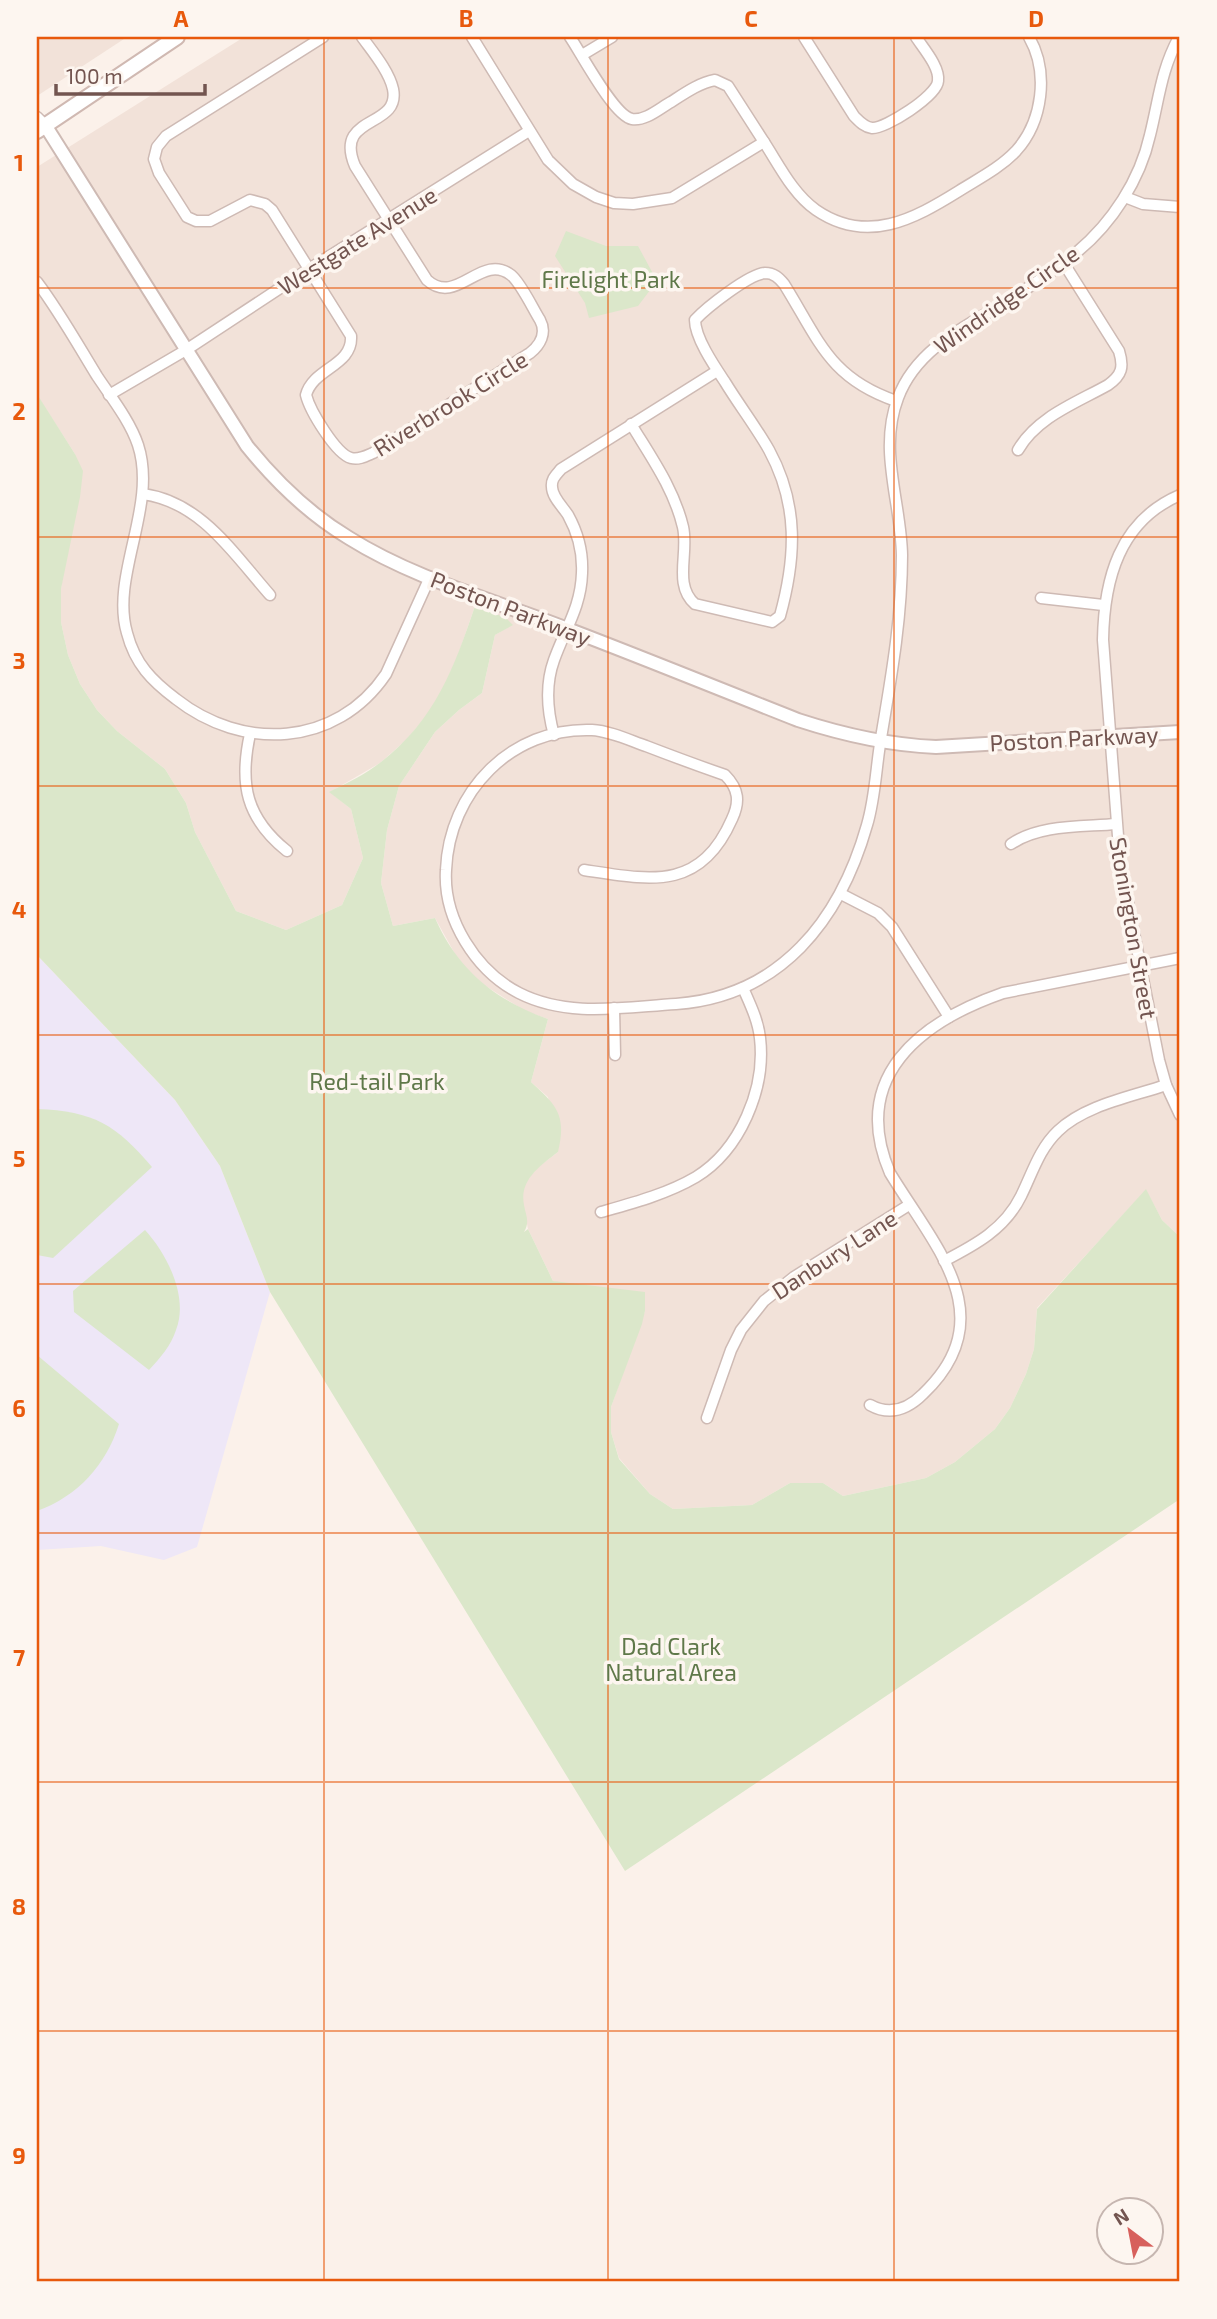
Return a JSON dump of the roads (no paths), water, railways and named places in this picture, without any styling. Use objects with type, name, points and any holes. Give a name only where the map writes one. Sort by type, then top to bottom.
[{"type":"main road","points":[[39,124],[177,37]]},
{"type":"street","points":[[309,269],[272,210],[259,201],[244,201],[210,221],[196,221],[187,217],[159,173],[155,159],[157,147],[166,136],[323,37]]},
{"type":"street","points":[[362,37],[389,79],[393,96],[389,108],[351,139],[349,153],[389,219]]},
{"type":"street","points":[[472,37],[548,160],[573,184],[596,197],[633,204],[653,202],[682,193],[764,142]]},
{"type":"street","points":[[570,37],[616,108],[628,118],[647,116],[708,81],[723,82],[793,186],[817,210],[833,219],[862,226],[903,222],[927,211],[997,168],[1016,151],[1032,127],[1041,82],[1038,57],[1029,37]]},
{"type":"street","points":[[582,55],[612,37]]},
{"type":"street","points":[[804,37],[854,116],[865,126],[875,128],[919,103],[937,86],[935,69],[916,37]]},
{"type":"street","name":"Windridge Circle","points":[[584,870],[643,879],[660,878],[689,870],[716,849],[737,808],[738,795],[733,783],[725,775],[623,737],[592,730],[554,735],[508,755],[486,773],[467,797],[450,838],[446,865],[448,896],[458,926],[470,949],[485,968],[508,986],[532,998],[566,1008],[691,1003],[743,988],[780,966],[801,949],[823,923],[841,894],[868,822],[900,616],[901,540],[888,443],[896,401],[905,382],[927,354],[1063,262],[1092,238],[1125,197],[1150,140],[1163,70],[1179,37]]},
{"type":"street","name":"Poston Parkway","points":[[39,124],[247,446],[285,490],[349,538],[430,578],[836,733],[880,742],[936,747],[1180,732]]},
{"type":"street","name":"Westgate Avenue","points":[[110,395],[186,350],[529,131]]},
{"type":"street","points":[[1125,197],[1143,204],[1180,207]]},
{"type":"street","name":"Riverbrook Circle","points":[[309,269],[348,328],[352,344],[345,357],[312,382],[306,395],[340,451],[359,459],[373,453],[530,353],[543,336],[542,325],[510,274],[498,268],[490,268],[453,287],[433,285],[422,274],[389,219]]},
{"type":"street","points":[[1018,450],[1032,431],[1043,422],[1108,385],[1121,371],[1119,351],[1063,262]]},
{"type":"street","points":[[631,425],[674,498],[685,541],[683,586],[687,597],[695,604],[772,622],[780,616],[789,586],[794,548],[788,498],[769,450],[717,371],[695,328],[695,320],[705,309],[754,276],[767,273],[776,276],[785,284],[833,364],[862,387],[896,401]]},
{"type":"street","points":[[37,282],[110,395],[138,444],[143,494],[123,603],[126,631],[133,653],[150,678],[194,713],[225,728],[250,734],[284,735],[312,729],[338,717],[377,688],[430,578]]},
{"type":"street","points":[[554,735],[548,712],[549,687],[554,660],[569,629],[582,585],[582,566],[576,532],[551,490],[553,479],[561,469],[717,371]]},
{"type":"street","points":[[143,494],[167,499],[190,510],[205,522],[270,595]]},
{"type":"street","name":"Stonington Street","points":[[1180,495],[1147,517],[1124,545],[1110,575],[1103,605],[1103,640],[1120,862],[1166,1085],[1180,1115]]},
{"type":"street","points":[[1041,598],[1103,605]]},
{"type":"street","points":[[250,734],[245,767],[249,800],[257,820],[271,838],[287,851]]},
{"type":"street","points":[[1011,844],[1035,832],[1116,824]]},
{"type":"street","points":[[841,894],[878,913],[892,927],[949,1017]]},
{"type":"street","points":[[870,1405],[888,1412],[903,1409],[923,1395],[948,1365],[957,1346],[961,1326],[961,1308],[956,1284],[883,1158],[878,1122],[880,1102],[889,1073],[900,1055],[919,1037],[949,1017],[1003,993],[1180,958]]},
{"type":"street","points":[[601,1212],[673,1189],[696,1177],[716,1160],[734,1139],[752,1102],[759,1072],[760,1036],[755,1015],[743,988]]},
{"type":"street","points":[[614,1008],[615,1055]]},
{"type":"street","points":[[944,1261],[989,1235],[1002,1224],[1020,1199],[1045,1147],[1065,1125],[1095,1110],[1166,1085]]},
{"type":"street","name":"Danbury Lane","points":[[707,1418],[731,1350],[741,1330],[764,1301],[794,1277],[909,1205]]},
{"type":"park label","name":"Firelight Park","points":[[611,279]]},
{"type":"park label","name":"Red-tail Park","points":[[377,1081]]},
{"type":"park label","name":"Dad Clark Natural Area","points":[[671,1659]]}]
